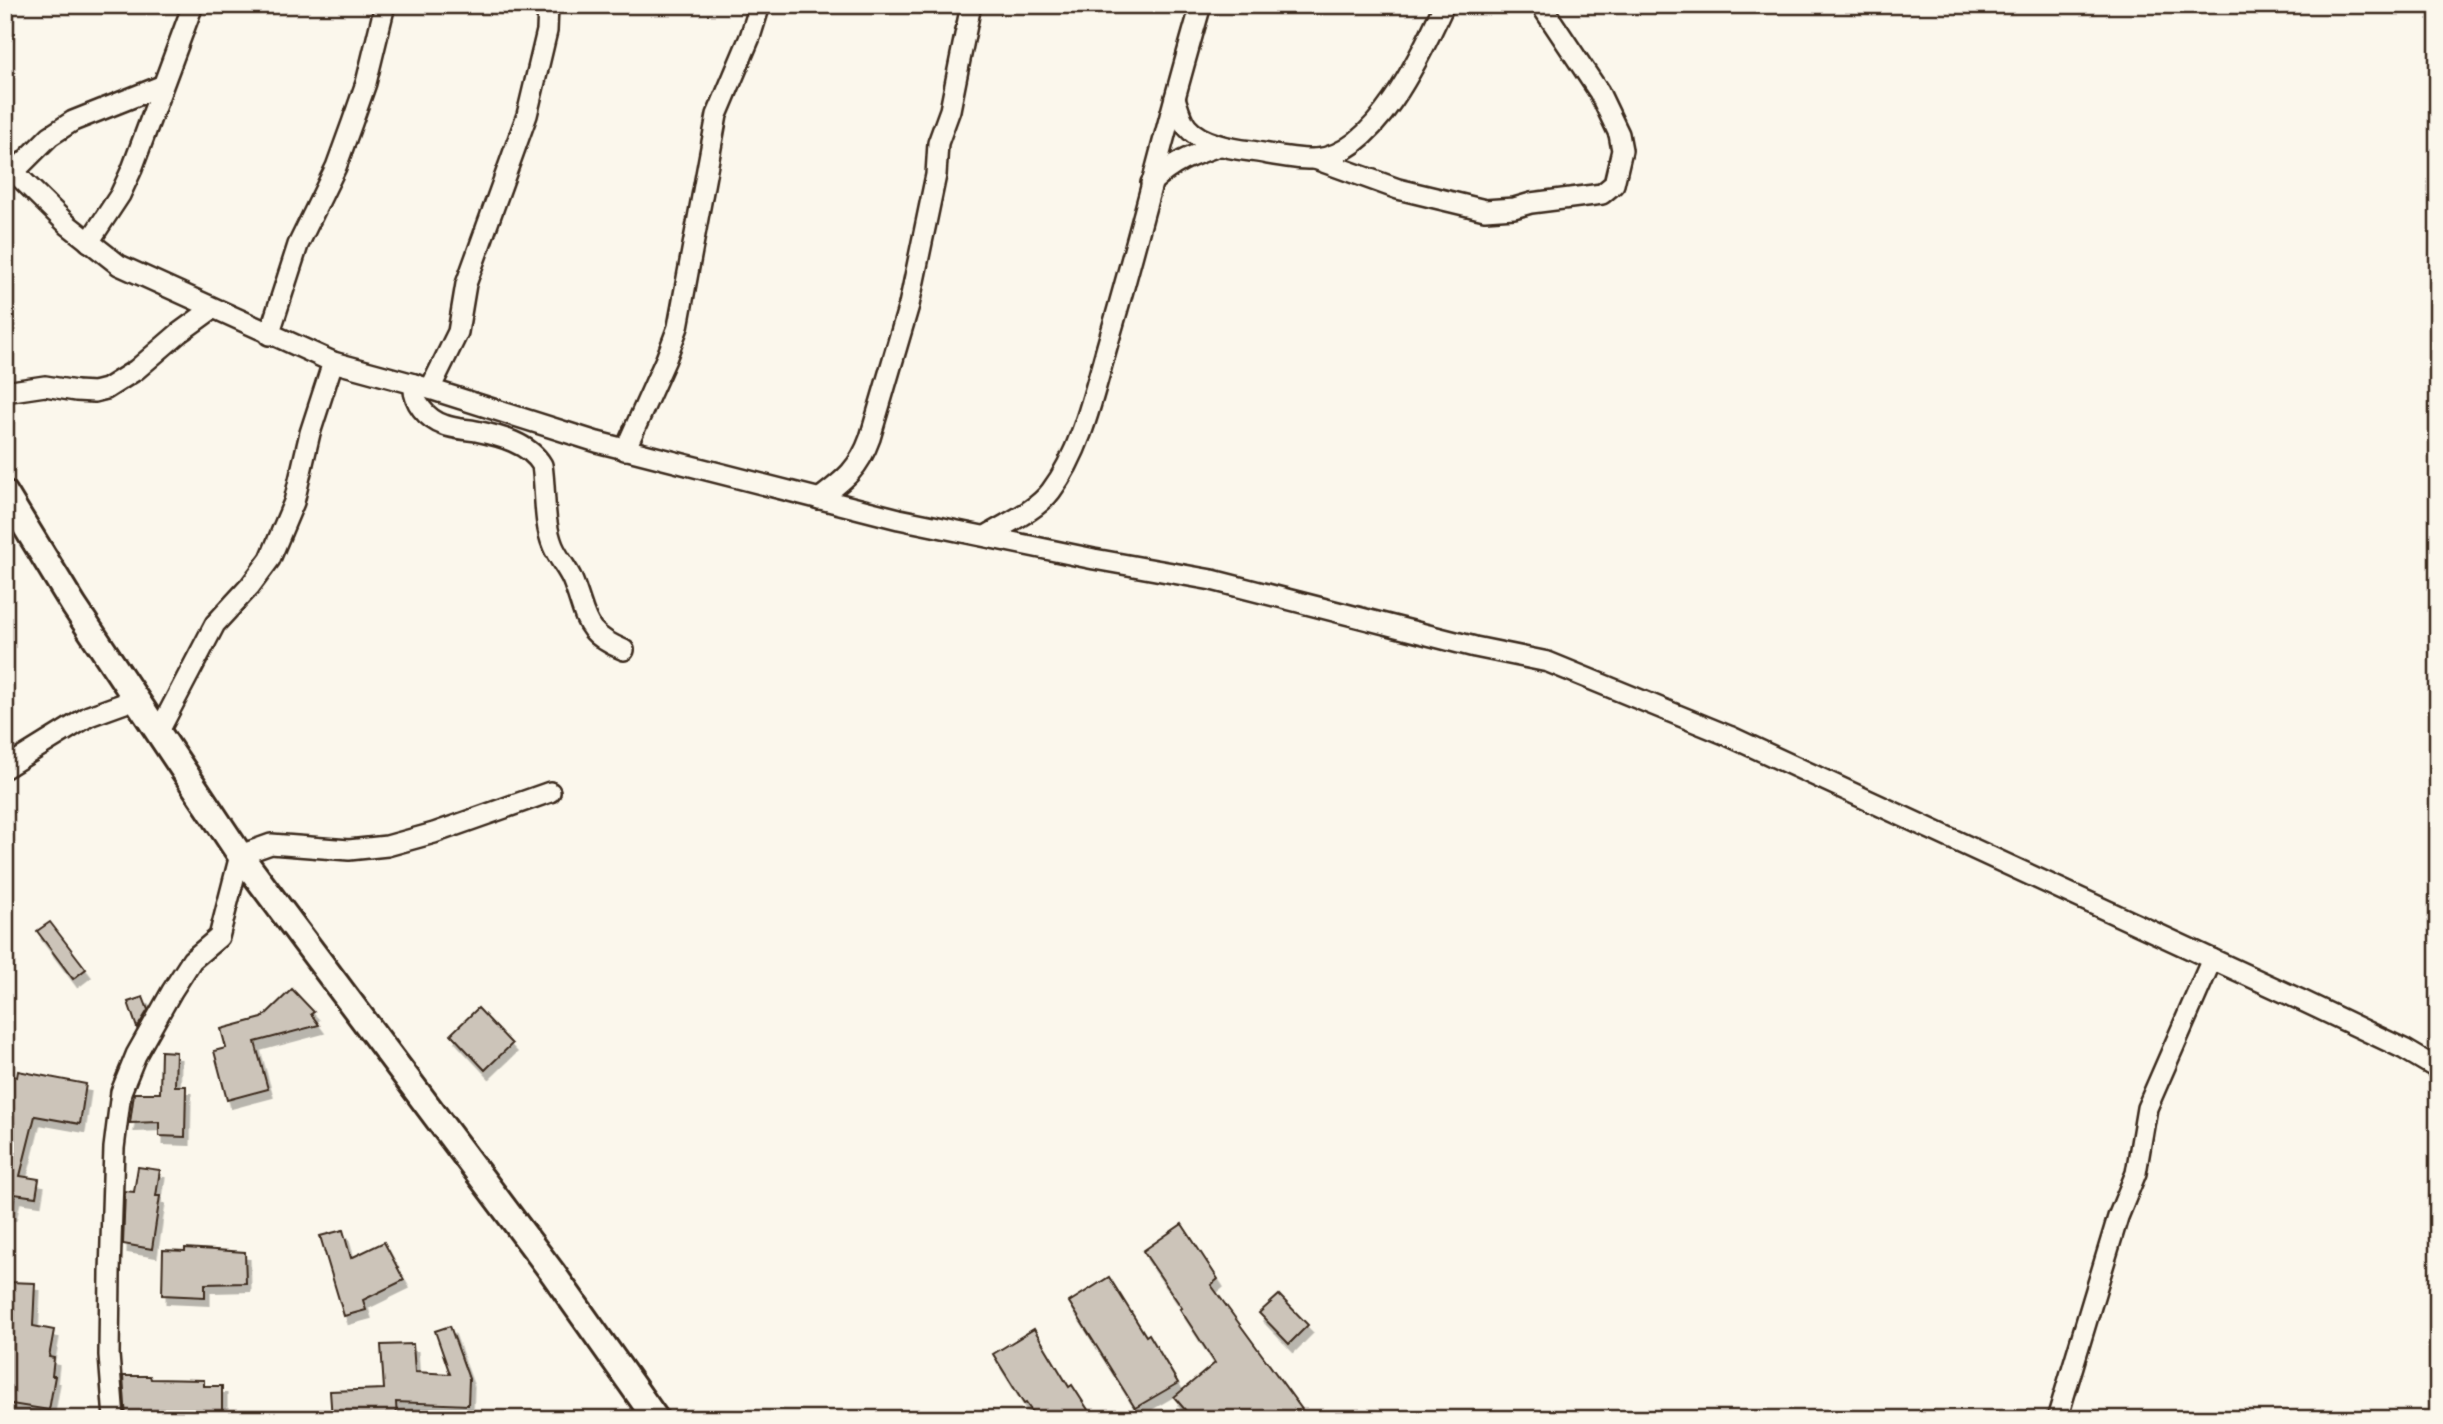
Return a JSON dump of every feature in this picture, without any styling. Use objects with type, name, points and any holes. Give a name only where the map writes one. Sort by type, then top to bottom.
[{"type":"main road","points":[[5,493],[74,607],[240,855],[552,1272],[656,1419]]},
{"type":"street","points":[[89,242],[110,212],[132,169],[193,5]]},
{"type":"street","points":[[269,335],[298,245],[336,167],[366,83],[384,5]]},
{"type":"street","points":[[548,5],[547,30],[527,115],[466,284],[458,332],[422,387],[412,394],[418,404],[438,422],[505,439],[536,455],[542,465],[553,545],[571,577],[585,617],[594,633],[603,641],[624,650]]},
{"type":"street","points":[[625,450],[678,327],[717,115],[750,37],[760,5]]},
{"type":"street","points":[[819,499],[854,470],[863,458],[870,438],[909,305],[936,175],[938,143],[950,110],[971,5]]},
{"type":"street","points":[[986,536],[1040,503],[1052,491],[1083,430],[1124,291],[1201,5]]},
{"type":"street","points":[[1315,159],[1343,152],[1373,126],[1412,68],[1444,5]]},
{"type":"street","points":[[1175,98],[1188,128],[1219,146],[1315,159],[1398,188],[1485,210],[1602,194],[1614,184],[1622,150],[1619,134],[1599,92],[1541,5]]},
{"type":"street","points":[[161,86],[73,121],[10,167],[89,242],[119,265],[269,335],[333,362],[625,450],[899,519],[1213,580],[1475,647],[1548,662],[1729,736],[2404,1049],[2438,1069]]},
{"type":"street","points":[[1151,183],[1170,166],[1219,146]]},
{"type":"street","points":[[5,392],[45,386],[94,392],[106,389],[143,365],[179,333],[212,309]]},
{"type":"street","points":[[158,733],[215,624],[250,586],[270,559],[294,502],[310,433],[333,362]]},
{"type":"street","points":[[5,768],[89,716],[135,699]]},
{"type":"street","points":[[114,1419],[109,1355],[110,1273],[114,1147],[121,1092],[136,1055],[172,991],[192,960],[219,937],[240,855],[271,844],[349,850],[387,846],[434,833],[550,793]]},
{"type":"street","points":[[2057,1419],[2118,1217],[2136,1173],[2147,1108],[2212,959]]},
{"type":"building","points":[[50,922],[86,969],[73,979],[37,931]]},
{"type":"building","points":[[292,989],[314,1012],[311,1014],[319,1025],[255,1042],[268,1089],[227,1100],[214,1051],[226,1048],[221,1029],[262,1018]]},
{"type":"building","points":[[143,997],[148,1010],[137,1028],[128,1002]]},
{"type":"building","points":[[478,1008],[512,1044],[485,1070],[451,1034]]},
{"type":"building","points":[[161,1051],[176,1052],[175,1086],[186,1086],[185,1137],[159,1136],[159,1122],[130,1123],[134,1093],[160,1093]]},
{"type":"building","points":[[18,1071],[86,1084],[80,1124],[35,1116],[20,1176],[39,1179],[36,1197],[15,1194],[11,1212],[5,1212],[5,1074],[17,1077]]},
{"type":"building","points":[[138,1167],[160,1170],[156,1196],[160,1196],[152,1249],[123,1244],[125,1191],[134,1192]]},
{"type":"building","points":[[1182,1224],[1218,1279],[1211,1285],[1309,1419],[1193,1419],[1174,1397],[1215,1363],[1143,1251]]},
{"type":"building","points":[[343,1230],[351,1258],[384,1242],[404,1280],[363,1300],[366,1310],[344,1316],[320,1236]]},
{"type":"building","points":[[185,1248],[245,1252],[246,1283],[205,1284],[205,1297],[162,1295],[163,1250],[185,1251]]},
{"type":"building","points":[[1109,1277],[1146,1336],[1149,1334],[1178,1383],[1135,1408],[1069,1302]]},
{"type":"building","points":[[8,1282],[35,1283],[33,1326],[54,1330],[49,1357],[54,1358],[52,1376],[55,1376],[49,1410],[5,1403]]},
{"type":"building","points":[[1279,1295],[1308,1325],[1289,1344],[1259,1313]]},
{"type":"building","points":[[450,1326],[469,1379],[468,1405],[396,1402],[397,1419],[332,1419],[330,1391],[384,1389],[381,1345],[413,1344],[415,1372],[450,1374],[435,1331]]},
{"type":"building","points":[[1034,1329],[1069,1387],[1072,1385],[1094,1419],[1037,1419],[1026,1403],[1024,1404],[993,1354]]},
{"type":"building","points":[[123,1376],[204,1380],[204,1386],[222,1386],[222,1419],[126,1419]]}]
